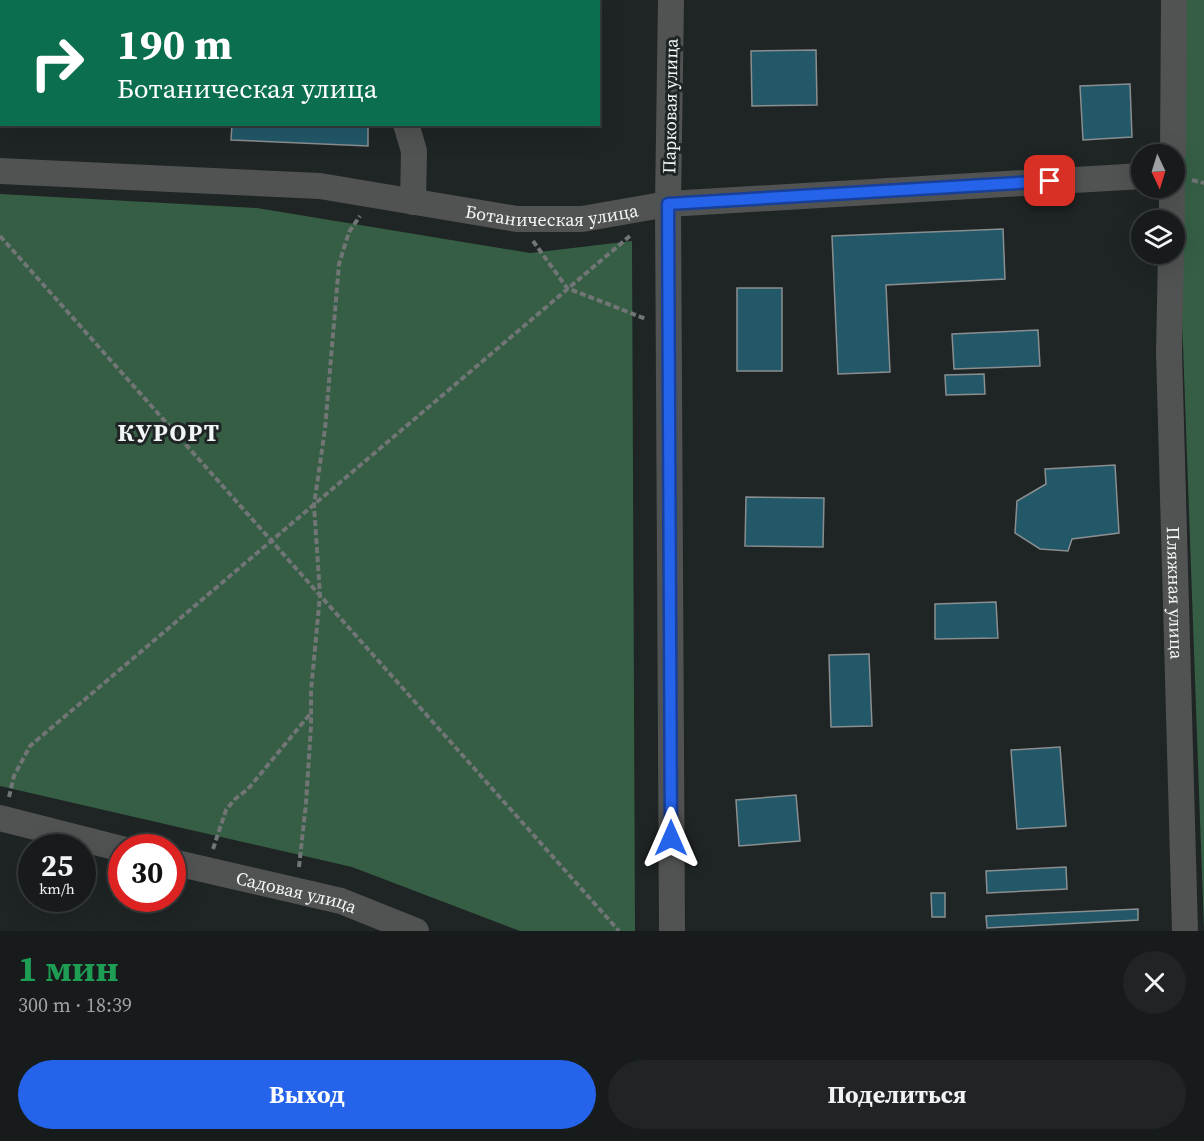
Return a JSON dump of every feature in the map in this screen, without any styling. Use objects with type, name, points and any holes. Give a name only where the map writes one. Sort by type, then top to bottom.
[{"type":"street","name":"Парковая улица","points":[[671,0],[668,204],[672,931]]},
{"type":"street","points":[[1173,144],[1174,0]]},
{"type":"street","points":[[407,126],[414,151],[413,202]]},
{"type":"street","name":"Ботаническая улица","points":[[0,171],[320,186],[517,219],[582,219],[668,204],[1131,177]]},
{"type":"street","name":"Пляжная улица","points":[[1171,264],[1169,352],[1185,931]]},
{"type":"street","points":[[2,818],[108,845]]},
{"type":"street","name":"Садовая улица","points":[[186,866],[341,901],[416,931]]},
{"type":"path","points":[[297,891],[306,803],[311,692],[320,595],[314,505],[325,429],[339,264],[349,232],[374,195]]},
{"type":"path","points":[[517,219],[567,288],[669,328]]},
{"type":"path","points":[[2,818],[14,776],[30,746],[632,234]]},
{"type":"path","points":[[0,236],[619,931]]},
{"type":"path","points":[[205,871],[226,810],[256,780],[311,713]]},
{"type":"green space","points":[[1185,0],[1204,0],[1204,931],[1182,317],[1183,264],[1185,264]]},
{"type":"green space","points":[[0,194],[257,208],[530,253],[632,241],[635,931],[520,931],[352,867],[0,786]]},
{"type":"building","points":[[816,50],[817,105],[752,106],[751,51]]},
{"type":"building","points":[[1130,84],[1132,137],[1083,140],[1080,86]]},
{"type":"building","points":[[232,126],[368,126],[368,146],[231,140]]},
{"type":"building","points":[[1003,229],[1005,279],[886,285],[890,372],[838,374],[832,236]]},
{"type":"building","points":[[737,288],[782,288],[782,371],[737,371]]},
{"type":"building","points":[[1038,330],[1040,366],[954,369],[952,334]]},
{"type":"building","points":[[984,374],[985,394],[946,395],[945,375]]},
{"type":"building","points":[[1115,465],[1119,533],[1072,539],[1068,551],[1040,549],[1015,533],[1017,501],[1046,484],[1045,469]]},
{"type":"building","points":[[746,497],[824,498],[823,547],[745,546]]},
{"type":"building","points":[[996,602],[998,638],[935,639],[935,604]]},
{"type":"building","points":[[869,654],[872,726],[831,727],[829,655]]},
{"type":"building","points":[[1060,747],[1066,826],[1017,829],[1011,750]]},
{"type":"building","points":[[796,795],[800,841],[739,846],[736,800]]},
{"type":"building","points":[[1066,867],[1067,889],[987,893],[986,871]]},
{"type":"building","points":[[931,893],[945,893],[945,917],[932,917]]},
{"type":"building","points":[[1138,909],[1138,920],[987,928],[986,916]]},
{"type":"district","name":"КУРОРТ","points":[[169,432]]},
{"type":"route","points":[[671,838],[668,204],[1050,181]]}]
